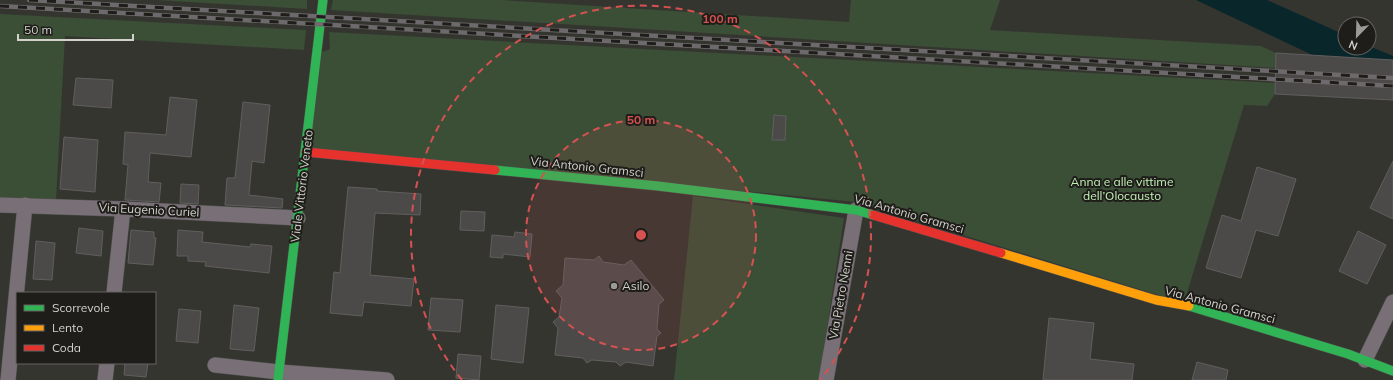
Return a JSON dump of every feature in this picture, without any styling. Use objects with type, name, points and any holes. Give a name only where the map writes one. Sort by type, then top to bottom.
[{"type":"street","name":"Viale Vittorio Veneto","points":[[279,376],[323,0]]},
{"type":"street","name":"Via Antonio Gramsci","points":[[306,152],[658,186],[856,210],[1156,300],[1179,303],[1365,360],[1393,371]]},
{"type":"street","name":"Via Eugenio Curiel","points":[[0,205],[123,209],[298,218]]},
{"type":"street","points":[[17,292],[25,205]]},
{"type":"street","points":[[114,292],[123,209]]},
{"type":"street","name":"Via Pietro Nenni","points":[[826,380],[856,210]]},
{"type":"street","points":[[8,380],[16,298]]},
{"type":"street","points":[[1365,360],[1393,302]]},
{"type":"street","points":[[105,380],[107,364]]},
{"type":"street","points":[[215,365],[279,376],[386,380]]},
{"type":"green space","points":[[156,0],[307,0],[307,9]]},
{"type":"green space","points":[[333,0],[501,0],[849,22],[851,0],[1000,0],[990,30],[1261,46],[1276,53],[1276,68],[331,10]]},
{"type":"green space","points":[[0,14],[306,30],[304,50],[65,36],[56,200],[0,200]]},
{"type":"green space","name":"Anna e alle vittime dell’Olocausto","points":[[329,32],[1276,83],[1275,94],[1267,106],[1244,105],[1184,303],[856,202],[309,148],[322,52],[330,49]]},
{"type":"green space","points":[[693,196],[844,218],[819,380],[674,380]]},
{"type":"water","points":[[1196,0],[1267,0],[1337,31],[1337,56],[1377,56],[1377,49],[1393,56],[1393,93]]},
{"type":"building","points":[[1276,53],[1393,60],[1393,100],[1275,94]]},
{"type":"building","points":[[76,78],[113,80],[111,108],[73,105]]},
{"type":"building","points":[[170,97],[197,100],[191,157],[150,153],[148,182],[161,183],[159,202],[125,200],[128,165],[123,164],[125,132],[166,135]]},
{"type":"building","points":[[243,102],[270,105],[264,163],[252,161],[249,195],[283,199],[282,208],[225,205],[227,178],[235,178]]},
{"type":"building","points":[[774,115],[786,116],[785,140],[772,140]]},
{"type":"building","points":[[64,137],[98,140],[95,192],[60,189]]},
{"type":"building","points":[[1393,161],[1393,219],[1370,208]]},
{"type":"building","points":[[1257,167],[1296,179],[1278,236],[1256,230],[1241,278],[1206,268],[1222,215],[1241,221]]},
{"type":"building","points":[[181,184],[199,185],[198,204],[180,203]]},
{"type":"building","points":[[348,187],[377,189],[377,191],[421,194],[420,215],[375,213],[370,275],[414,279],[411,306],[364,302],[362,316],[330,313],[334,272],[340,273]]},
{"type":"building","points":[[461,211],[485,212],[484,231],[460,230]]},
{"type":"building","points":[[79,228],[103,231],[101,256],[76,253]]},
{"type":"building","points":[[131,230],[154,232],[154,238],[156,238],[153,265],[128,263]]},
{"type":"building","points":[[178,230],[203,232],[202,242],[250,247],[251,244],[272,246],[269,273],[205,266],[206,262],[188,261],[188,256],[177,256]]},
{"type":"building","points":[[1358,231],[1386,245],[1367,284],[1339,271]]},
{"type":"building","points":[[515,232],[532,234],[530,257],[503,254],[503,258],[490,257],[492,235],[514,237]]},
{"type":"building","points":[[36,241],[55,243],[52,280],[33,279]]},
{"type":"building","name":"Asilo","points":[[599,256],[603,262],[624,265],[631,260],[664,300],[659,304],[657,329],[661,333],[657,336],[653,366],[626,362],[620,366],[616,362],[592,360],[587,363],[583,358],[555,355],[558,328],[553,322],[559,317],[562,298],[556,291],[563,285],[565,258],[594,260]]},
{"type":"building","points":[[431,298],[463,300],[460,332],[428,330]]},
{"type":"building","points":[[234,305],[259,308],[254,351],[230,349]]},
{"type":"building","points":[[496,305],[529,308],[523,363],[491,359]]},
{"type":"building","points":[[179,309],[201,311],[198,343],[176,341]]},
{"type":"building","points":[[1049,318],[1094,323],[1090,359],[1134,364],[1132,380],[1043,380]]},
{"type":"building","points":[[458,354],[481,356],[479,380],[456,378]]},
{"type":"building","points":[[1197,362],[1228,370],[1226,380],[1192,380]]},
{"type":"building","points":[[125,364],[148,364],[146,377],[124,375]]},
{"type":"railway","points":[[29,0],[1393,78]]},
{"type":"railway","points":[[0,6],[1393,86]]},
{"type":"traffic: fast","points":[[278,380],[323,0]]},
{"type":"traffic: fast","points":[[495,170],[658,186],[856,210],[873,215]]},
{"type":"traffic: fast","points":[[1189,306],[1348,354],[1393,371]]},
{"type":"traffic: slow","points":[[1001,253],[1156,300],[1189,306]]},
{"type":"traffic: jam","points":[[306,152],[495,170]]},
{"type":"traffic: jam","points":[[873,215],[1001,253]]},
{"type":"place","name":"Asilo","points":[[614,286]]}]
